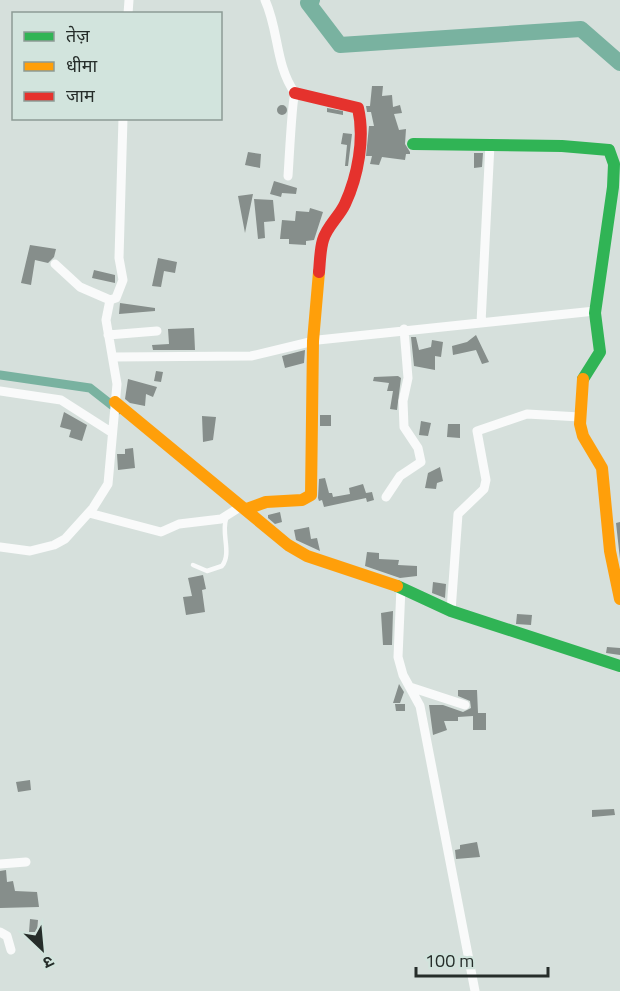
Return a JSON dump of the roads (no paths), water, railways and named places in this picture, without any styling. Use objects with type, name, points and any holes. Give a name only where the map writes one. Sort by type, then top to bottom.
[{"type":"street","points":[[265,0],[274,22],[281,64],[295,93]]},
{"type":"street","points":[[288,176],[293,129],[292,99],[295,93]]},
{"type":"street","points":[[89,513],[161,532],[179,524],[215,521],[266,502],[303,500],[311,495],[313,341],[324,236],[347,198],[358,153],[360,117],[358,108],[353,104],[295,93]]},
{"type":"street","points":[[55,264],[80,287],[110,300],[116,298],[123,280],[119,258],[123,120]]},
{"type":"street","points":[[413,144],[589,147],[613,152],[614,189],[595,311],[600,352],[584,377],[580,396],[580,417],[582,433],[598,456],[602,468],[610,551],[620,599]]},
{"type":"street","points":[[481,323],[490,144]]},
{"type":"street","points":[[0,547],[30,551],[54,545],[65,539],[89,513],[108,484],[111,429],[117,384],[106,320],[110,300]]},
{"type":"street","points":[[113,357],[251,356],[313,341],[404,329],[595,311]]},
{"type":"street","points":[[386,497],[399,476],[421,462],[418,448],[404,427],[403,401],[408,378],[404,329]]},
{"type":"street","points":[[108,335],[157,331]]},
{"type":"street","points":[[0,391],[61,400],[111,429]]},
{"type":"street","points":[[114,407],[237,511],[307,556],[451,611],[620,666]]},
{"type":"street","points":[[451,611],[458,514],[481,494],[486,480],[477,431],[527,414],[580,417]]},
{"type":"street","points":[[400,593],[398,657],[400,669],[420,706],[476,991]]},
{"type":"street","points":[[410,687],[465,705]]},
{"type":"street","points":[[0,864],[26,862]]},
{"type":"street","points":[[0,932],[7,936],[11,950]]},
{"type":"lane","points":[[193,565],[207,571],[225,562],[223,530],[237,511]]},
{"type":"waterway","points":[[312,0],[308,3],[340,45],[581,29],[620,63]]},
{"type":"waterway","points":[[0,375],[90,388],[118,410]]}]
